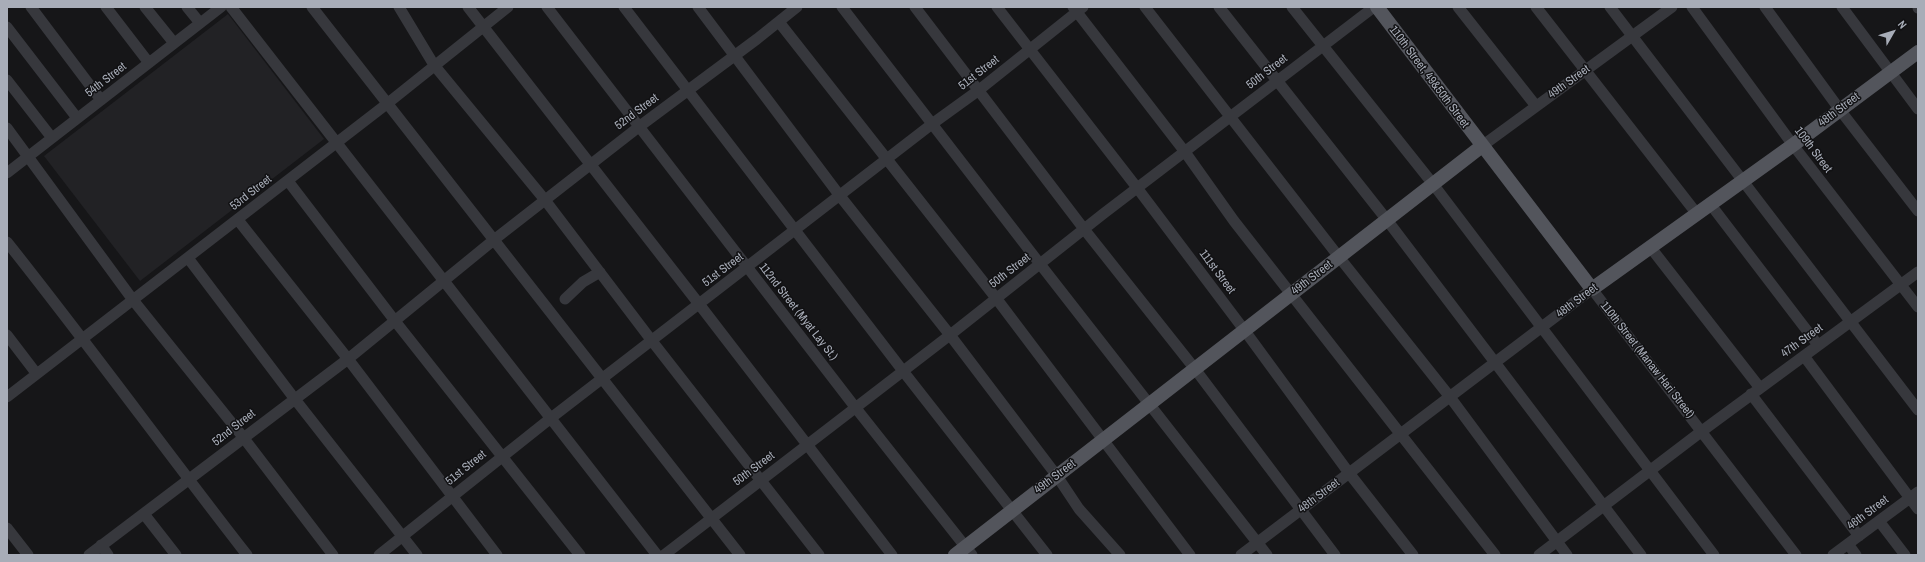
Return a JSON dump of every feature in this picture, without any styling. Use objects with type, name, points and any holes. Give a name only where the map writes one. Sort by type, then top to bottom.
[{"type":"main road","name":"110th Street, 49&50th Street","points":[[1377,7],[1482,146]]},
{"type":"main road","name":"48th Street","points":[[1592,289],[1793,145],[1918,52]]},
{"type":"main road","name":"49th Street","points":[[964,552],[1012,510],[1246,331],[1338,257],[1482,146]]},
{"type":"main road","name":"110th Street (Manaw Hari Street)","points":[[1482,146],[1592,289]]},
{"type":"street","points":[[31,7],[101,100]]},
{"type":"street","points":[[106,7],[149,63]]},
{"type":"street","points":[[145,7],[174,43]]},
{"type":"street","points":[[187,7],[200,23]]},
{"type":"street","name":"54th Street","points":[[7,173],[221,7]]},
{"type":"street","points":[[231,7],[657,555]]},
{"type":"street","points":[[312,7],[495,239],[602,379],[740,555]]},
{"type":"street","points":[[399,7],[434,65],[545,200],[760,481],[819,555]]},
{"type":"street","points":[[468,7],[892,555]]},
{"type":"street","name":"53rd Street","points":[[7,397],[36,373],[238,220],[508,7]]},
{"type":"street","name":"112nd Street (Myat Lay St.)","points":[[547,7],[640,126],[964,552]]},
{"type":"street","points":[[624,7],[1046,555]]},
{"type":"street","points":[[698,7],[840,196],[950,335],[1057,476],[1079,509],[1120,555]]},
{"type":"street","name":"52nd Street","points":[[88,555],[144,514],[294,398],[348,359],[444,280],[589,165],[797,7]]},
{"type":"street","points":[[842,7],[1149,405],[1258,542],[1266,555]]},
{"type":"street","points":[[915,7],[980,90],[1084,229],[1195,369],[1302,509],[1335,555]]},
{"type":"street","name":"111st Street","points":[[997,7],[1246,331],[1349,473],[1413,555]]},
{"type":"street","points":[[1145,7],[1338,257],[1450,397],[1567,555]]},
{"type":"street","points":[[1219,7],[1387,220],[1496,362],[1640,555]]},
{"type":"street","points":[[1292,7],[1434,184],[1541,328],[1714,555]]},
{"type":"street","name":"50th Street","points":[[664,555],[950,335],[1084,229],[1374,7]]},
{"type":"street","points":[[1458,7],[1536,106]]},
{"type":"street","points":[[1536,7],[1697,214]]},
{"type":"street","points":[[1610,7],[1744,180],[1918,410]]},
{"type":"street","name":"49th Street","points":[[1482,146],[1672,7]]},
{"type":"street","name":"109th Street","points":[[1692,7],[1793,145],[1918,307]]},
{"type":"street","points":[[1765,7],[1840,110],[1918,211]]},
{"type":"street","points":[[1842,7],[1918,109]]},
{"type":"street","points":[[1078,9],[1185,152],[1234,221],[1495,555]]},
{"type":"street","name":"51st Street","points":[[379,555],[551,418],[932,124],[980,90],[1078,9]]},
{"type":"street","points":[[779,22],[996,298],[1102,441],[1190,555]]},
{"type":"street","points":[[7,27],[77,118]]},
{"type":"street","points":[[7,80],[52,138]]},
{"type":"street","points":[[7,128],[133,300],[243,437],[333,555]]},
{"type":"street","points":[[288,181],[394,321],[503,456],[580,555]]},
{"type":"street","points":[[1711,204],[1818,345]]},
{"type":"street","points":[[238,220],[348,359],[496,555]]},
{"type":"street","points":[[7,242],[83,338],[188,479],[247,555]]},
{"type":"street","points":[[1651,248],[1860,536]]},
{"type":"street","points":[[188,258],[294,398],[417,555]]},
{"type":"street","points":[[565,299],[583,282],[600,272]]},
{"type":"street","name":"47th Street","points":[[1539,555],[1556,540],[1603,507],[1702,431],[1918,272]]},
{"type":"street","name":"48th Street","points":[[1241,555],[1592,289]]},
{"type":"street","name":"110th Street (Manaw Hari Street)","points":[[1592,289],[1796,555]]},
{"type":"street","points":[[7,335],[36,373]]},
{"type":"street","points":[[1804,356],[1914,495],[1918,509]]},
{"type":"street","name":"46th Street","points":[[1833,555],[1914,495]]},
{"type":"street","points":[[144,514],[176,555]]},
{"type":"street","points":[[1879,521],[1905,555]]},
{"type":"street","points":[[7,528],[28,555]]},
{"type":"street","points":[[1848,544],[1856,555]]},
{"type":"street","points":[[101,545],[108,555]]},
{"type":"shaded area","points":[[228,14],[324,139],[140,281],[44,156]]}]
